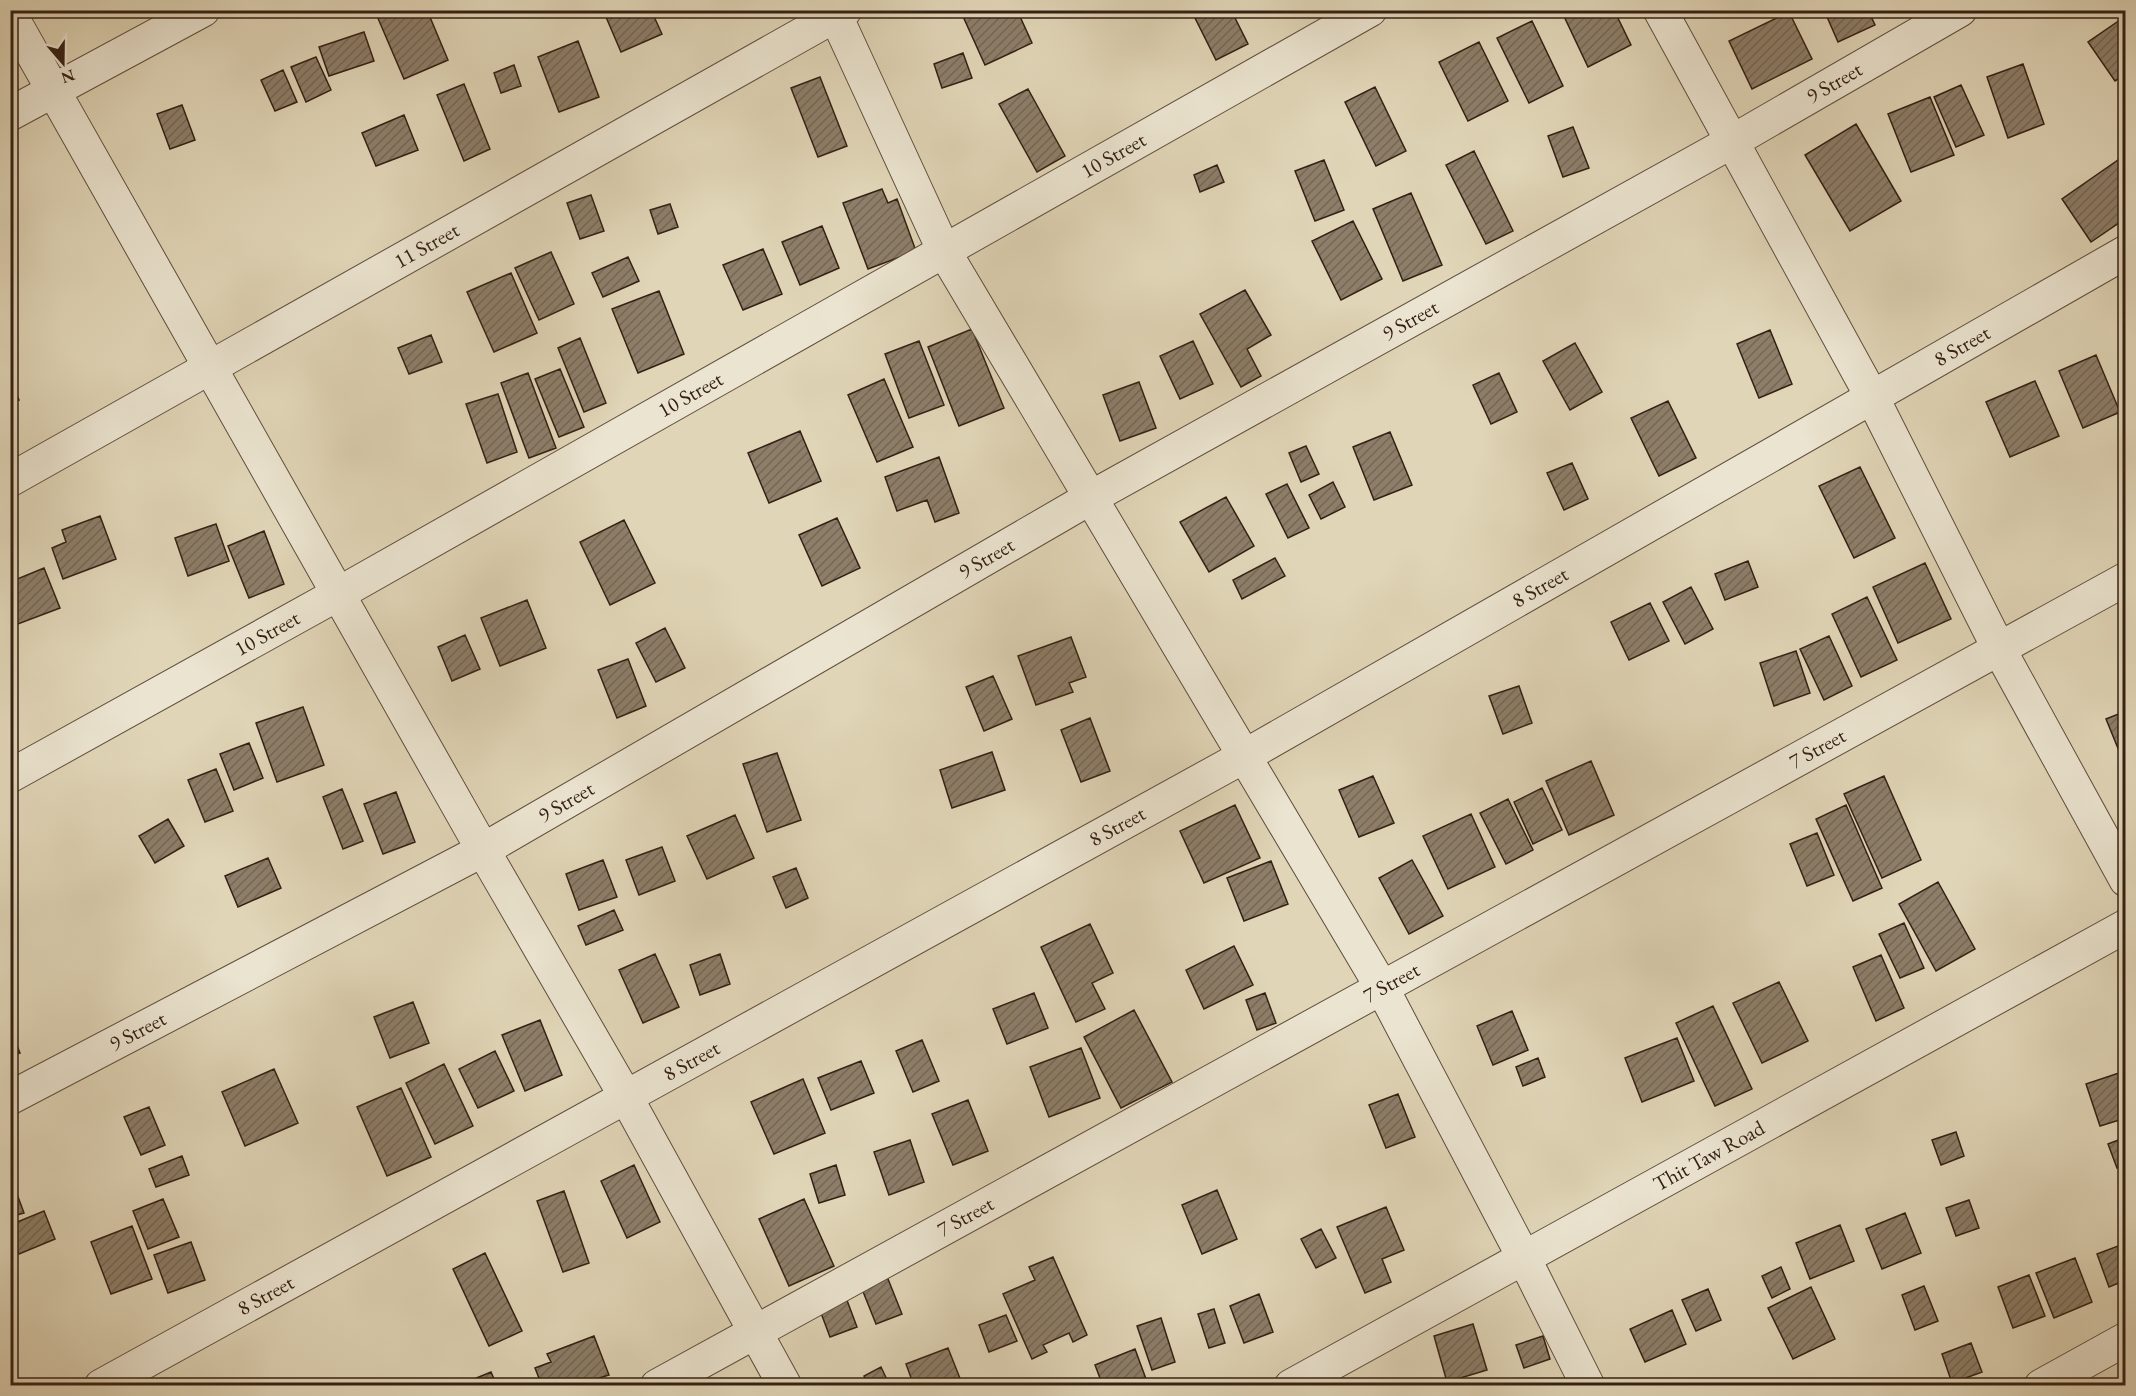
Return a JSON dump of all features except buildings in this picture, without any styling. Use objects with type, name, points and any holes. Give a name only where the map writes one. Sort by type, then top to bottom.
[{"type":"street","points":[[10,114],[203,10]]},
{"type":"street","name":"10 Street","points":[[10,776],[338,594],[1370,10]]},
{"type":"street","points":[[1660,10],[1872,397],[1998,647],[2126,880]]},
{"type":"street","name":"9 Street","points":[[10,1098],[483,850],[1090,498],[1733,141],[1960,10]]},
{"type":"street","points":[[838,12],[944,251],[1381,986],[1524,1258],[1588,1386]]},
{"type":"street","name":"11 Street","points":[[10,480],[838,12]]},
{"type":"street","points":[[10,14],[483,850],[626,1097],[785,1386]]},
{"type":"street","name":"8 Street","points":[[100,1386],[1243,757],[2126,252]]},
{"type":"street","name":"7 Street","points":[[657,1386],[1998,647],[2126,579]]},
{"type":"street","name":"Thit Taw Road","points":[[1291,1386],[2126,926]]},
{"type":"street","points":[[2041,1386],[2126,1339]]}]
